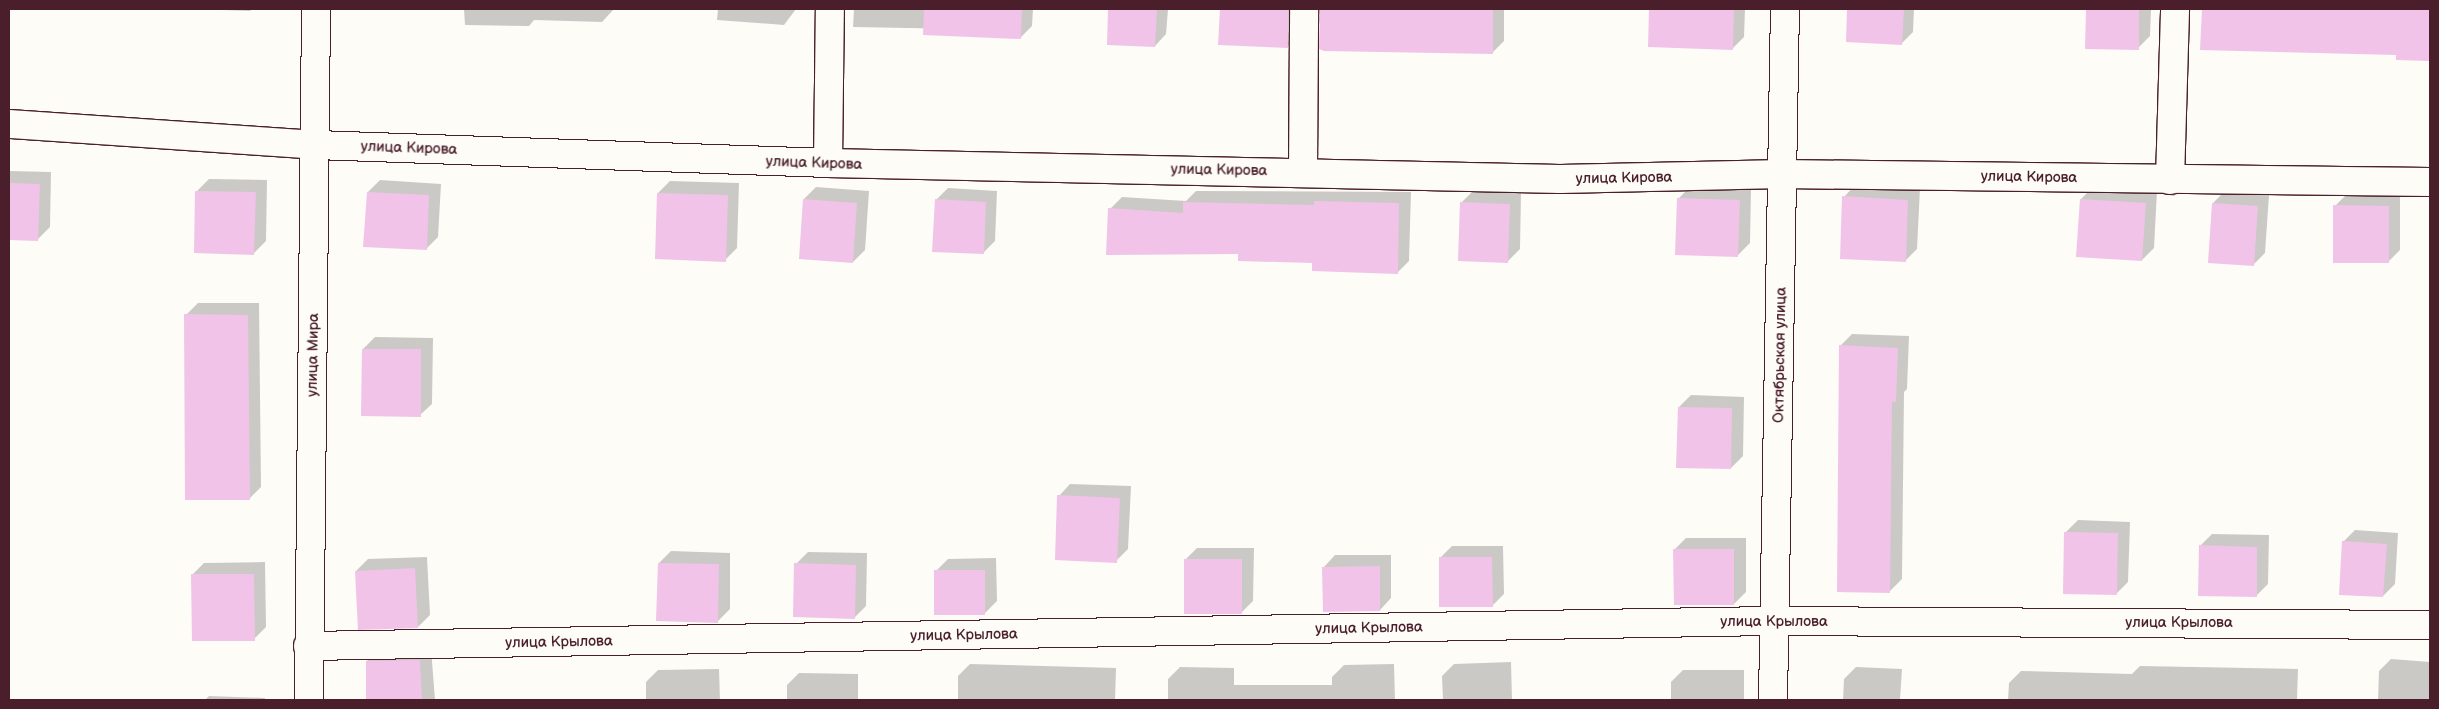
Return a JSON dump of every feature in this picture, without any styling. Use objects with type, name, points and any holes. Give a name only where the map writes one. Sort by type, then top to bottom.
[{"type":"street","name":"улица Мира","points":[[308,700],[316,145],[316,9]]},
{"type":"street","points":[[828,163],[830,9]]},
{"type":"street","points":[[1303,171],[1304,9]]},
{"type":"street","name":"Октябрьская улица","points":[[1773,700],[1785,9]]},
{"type":"street","points":[[2170,180],[2175,9]]},
{"type":"street","name":"улица Кирова","points":[[9,124],[316,145],[828,163],[1303,171],[1560,179],[1783,174],[2430,182]]},
{"type":"street","name":"улица Крылова","points":[[308,646],[1774,621],[2430,625]]},
{"type":"building","points":[[924,9],[1022,9],[1021,39],[923,35]]},
{"type":"building","points":[[1108,9],[1157,9],[1155,47],[1107,45]]},
{"type":"building","points":[[1220,9],[1288,9],[1288,48],[1218,45]]},
{"type":"building","points":[[1320,9],[1493,9],[1493,54],[1324,51],[1319,49]]},
{"type":"building","points":[[1649,9],[1734,9],[1733,50],[1648,47]]},
{"type":"building","points":[[1847,9],[1904,9],[1902,45],[1846,42]]},
{"type":"building","points":[[2086,9],[2139,9],[2139,50],[2085,49]]},
{"type":"building","points":[[2202,9],[2430,10],[2430,61],[2396,60],[2396,55],[2200,50]]},
{"type":"building","points":[[9,183],[40,184],[38,241],[9,240]]},
{"type":"building","points":[[195,191],[256,192],[254,255],[194,253]]},
{"type":"building","points":[[367,192],[429,195],[427,250],[363,247]]},
{"type":"building","points":[[657,193],[728,195],[726,262],[655,259]]},
{"type":"building","points":[[1842,196],[1908,200],[1906,262],[1840,259]]},
{"type":"building","points":[[1677,198],[1740,200],[1738,257],[1675,255]]},
{"type":"building","points":[[803,199],[857,203],[853,263],[799,259]]},
{"type":"building","points":[[935,199],[986,202],[984,254],[932,252]]},
{"type":"building","points":[[2080,199],[2146,203],[2142,261],[2076,257]]},
{"type":"building","points":[[1314,201],[1399,203],[1398,274],[1312,271],[1312,263],[1238,261],[1238,254],[1106,255],[1108,208],[1183,213],[1183,202],[1314,205]]},
{"type":"building","points":[[1460,202],[1510,204],[1508,263],[1458,261]]},
{"type":"building","points":[[2212,203],[2258,206],[2254,266],[2208,263]]},
{"type":"building","points":[[2333,205],[2389,206],[2389,263],[2333,263]]},
{"type":"building","points":[[184,314],[248,315],[250,500],[185,500]]},
{"type":"building","points":[[1839,345],[1898,348],[1896,402],[1892,402],[1890,593],[1837,592]]},
{"type":"building","points":[[362,349],[421,349],[421,417],[361,416]]},
{"type":"building","points":[[1678,407],[1732,408],[1731,469],[1676,468]]},
{"type":"building","points":[[1057,495],[1120,498],[1117,563],[1055,560]]},
{"type":"building","points":[[2064,532],[2118,533],[2117,595],[2063,594]]},
{"type":"building","points":[[2342,541],[2387,544],[2383,597],[2339,595]]},
{"type":"building","points":[[2199,545],[2257,547],[2257,597],[2198,596]]},
{"type":"building","points":[[1673,549],[1734,549],[1734,605],[1674,605]]},
{"type":"building","points":[[1439,557],[1492,557],[1493,607],[1439,607]]},
{"type":"building","points":[[1184,559],[1242,559],[1242,614],[1184,614]]},
{"type":"building","points":[[658,563],[719,564],[718,623],[656,621]]},
{"type":"building","points":[[794,563],[856,565],[855,619],[793,617]]},
{"type":"building","points":[[1380,566],[1380,611],[1323,612],[1322,567]]},
{"type":"building","points":[[415,568],[418,628],[358,630],[355,571]]},
{"type":"building","points":[[934,570],[985,570],[985,615],[934,615]]},
{"type":"building","points":[[191,574],[254,574],[255,641],[192,641]]},
{"type":"building","points":[[420,660],[422,700],[366,700],[366,661]]}]
